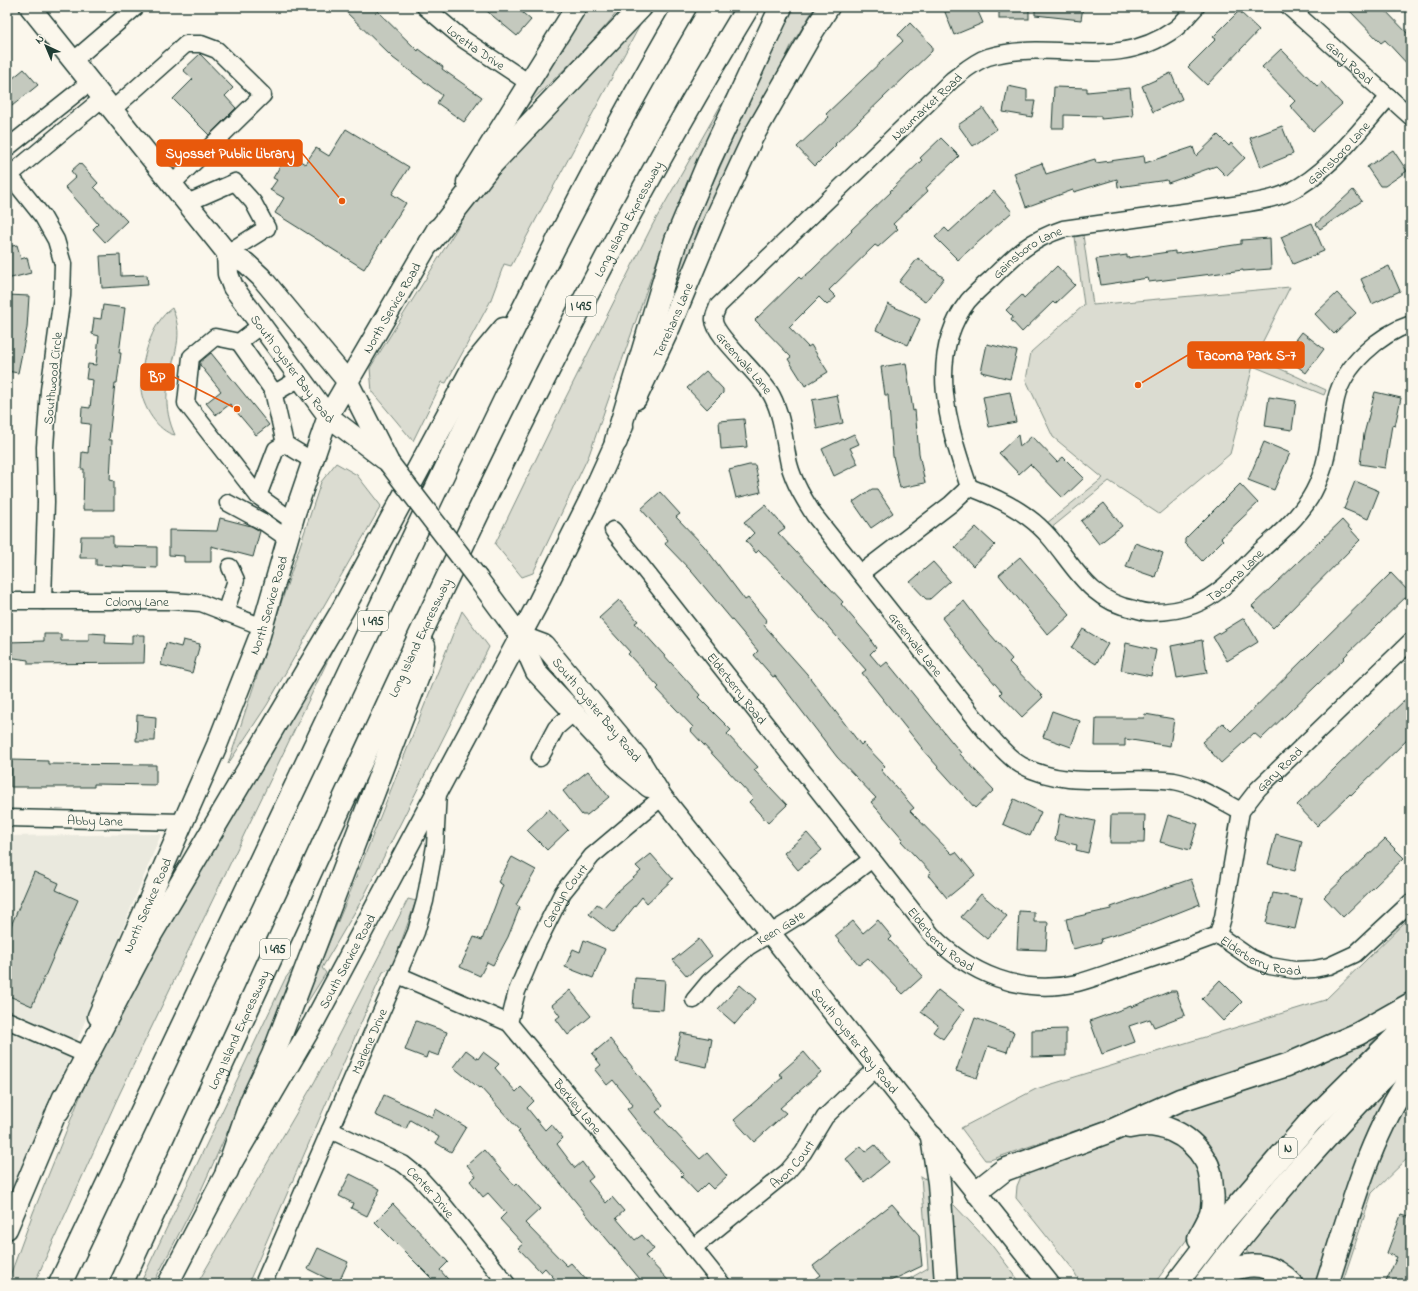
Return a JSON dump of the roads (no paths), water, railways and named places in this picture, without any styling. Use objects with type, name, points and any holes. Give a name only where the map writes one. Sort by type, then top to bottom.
[{"type":"highway","points":[[429,243],[488,168],[641,7]]},
{"type":"highway","name":"I 495","points":[[60,1284],[448,462],[528,298],[593,172],[685,7]]},
{"type":"highway","name":"Long Island Expressway","points":[[121,1284],[430,613],[492,482],[628,216],[699,86],[748,7]]},
{"type":"highway","points":[[616,441],[676,240],[709,161],[781,7]]},
{"type":"highway","points":[[58,1111],[151,934],[342,611],[475,364],[528,298]]},
{"type":"highway","points":[[227,1171],[250,1102],[273,1055],[420,671],[430,613]]},
{"type":"highway","points":[[976,1192],[1004,1170],[1113,1130],[1180,1100],[1286,1065],[1358,1034],[1411,1004]]},
{"type":"highway","name":"N","points":[[1176,1284],[1222,1224],[1310,1122],[1411,1022]]},
{"type":"highway","name":"N","points":[[1206,1283],[1226,1255],[1272,1199],[1336,1126],[1377,1082],[1411,1050]]},
{"type":"highway","points":[[1327,1284],[1374,1146],[1390,1110],[1411,1077]]},
{"type":"highway","points":[[1113,1130],[1143,1124],[1160,1126],[1179,1133],[1194,1145],[1206,1160],[1211,1173],[1213,1195],[1211,1213],[1196,1244],[1172,1284]]},
{"type":"highway","points":[[932,1137],[939,1183],[946,1284]]},
{"type":"highway","points":[[1206,1283],[1227,1271],[1241,1266],[1257,1265],[1271,1268],[1286,1277],[1292,1284]]},
{"type":"main road","name":"South Oyster Bay Road","points":[[30,7],[227,253],[246,263],[260,277],[348,382],[389,463],[520,636],[536,672],[572,713],[625,767],[662,797]]},
{"type":"main road","name":"North Service Road","points":[[7,1230],[82,1053],[217,745],[263,627],[290,530],[328,416],[429,243],[576,7]]},
{"type":"main road","name":"Terrehans Lane","points":[[520,636],[586,508],[670,327],[715,219],[753,137],[813,32],[830,7]]},
{"type":"main road","name":"South Oyster Bay Road","points":[[227,253],[228,274],[233,287],[328,416],[389,463]]},
{"type":"main road","name":"South Oyster Bay Road","points":[[520,636],[544,646],[638,758],[662,797],[1049,1284]]},
{"type":"main road","name":"South Service Road","points":[[168,1284],[227,1171],[314,1022],[520,636]]},
{"type":"street","points":[[73,61],[136,7]]},
{"type":"street","name":"Loretta Drive","points":[[425,7],[463,39],[529,83]]},
{"type":"street","name":"Newmarket Road","points":[[714,320],[718,306],[946,85],[972,65],[987,57],[1017,51],[1043,50],[1104,54],[1123,52],[1146,45],[1176,29],[1196,7]]},
{"type":"street","name":"Gary Road","points":[[1289,7],[1411,117]]},
{"type":"street","points":[[8,174],[108,104],[186,44],[201,44],[217,50],[263,95],[172,184]]},
{"type":"street","points":[[7,148],[90,82]]},
{"type":"street","name":"Gainsboro Lane","points":[[969,486],[954,441],[945,394],[943,372],[947,345],[957,320],[968,301],[1020,250],[1044,236],[1063,229],[1248,203],[1266,200],[1289,192],[1312,179],[1389,97]]},
{"type":"street","name":"Southwood Circle","points":[[8,174],[43,217],[56,240],[63,264],[62,296],[49,390],[45,447],[46,502],[43,601]]},
{"type":"street","points":[[187,203],[235,182],[253,202],[267,228],[227,253]]},
{"type":"street","name":"Greenvale Lane","points":[[714,320],[719,336],[753,370],[772,396],[779,415],[790,465],[798,489],[814,515],[862,573],[987,734],[1010,757],[1021,765],[1048,776],[1064,780],[1090,781],[1148,778],[1176,781],[1199,790],[1241,811]]},
{"type":"street","name":"Tacoma Lane","points":[[969,486],[997,498],[1030,518],[1049,538],[1080,578],[1104,598],[1125,608],[1151,612],[1176,611],[1195,605],[1219,591],[1289,524],[1310,498],[1323,469],[1336,396],[1346,376],[1357,360],[1375,343],[1411,324]]},
{"type":"street","points":[[239,342],[261,325]]},
{"type":"street","points":[[290,530],[258,496],[186,403],[191,357],[215,337],[239,342],[273,391],[285,444],[312,461]]},
{"type":"street","points":[[273,391],[280,390],[300,378]]},
{"type":"street","points":[[258,496],[276,449],[285,444]]},
{"type":"street","points":[[862,573],[951,504],[969,486]]},
{"type":"street","points":[[228,503],[265,523],[290,530]]},
{"type":"street","name":"Elderberry Road","points":[[614,530],[872,859],[944,948],[974,969],[991,977],[1009,982],[1041,986],[1076,983],[1218,935],[1251,958],[1270,966],[1294,970],[1314,969],[1329,966],[1355,954],[1411,902]]},
{"type":"street","points":[[225,612],[236,580],[230,567]]},
{"type":"street","name":"Colony Lane","points":[[7,601],[193,602],[201,603],[263,627]]},
{"type":"street","name":"Gary Road","points":[[1218,935],[1223,917],[1241,811],[1258,790],[1411,641]]},
{"type":"street","points":[[540,758],[556,728],[572,713]]},
{"type":"street","name":"Marlene Drive","points":[[265,1283],[416,932],[425,901],[436,846],[438,788]]},
{"type":"street","name":"Carolyn Court","points":[[509,1023],[517,991],[537,944],[563,892],[592,856],[662,797]]},
{"type":"street","name":"Abby Lane","points":[[7,818],[183,822]]},
{"type":"street","name":"Keen Gate","points":[[694,1000],[709,982],[748,947],[798,916],[872,859]]},
{"type":"street","name":"Berkley Lane","points":[[398,975],[509,1023],[620,1155],[722,1284]]},
{"type":"street","points":[[7,1020],[82,1053]]},
{"type":"street","name":"Avon Court","points":[[693,1248],[787,1172],[803,1153],[825,1117],[876,1067]]},
{"type":"street","name":"Center Drive","points":[[330,1130],[403,1164],[418,1176],[438,1198],[507,1284]]},
{"type":"place","name":"Syosset Public Library","points":[[342,201]]},
{"type":"place","name":"Tacoma Park S-7","points":[[1138,385]]},
{"type":"place","name":"BP","points":[[237,409]]}]
